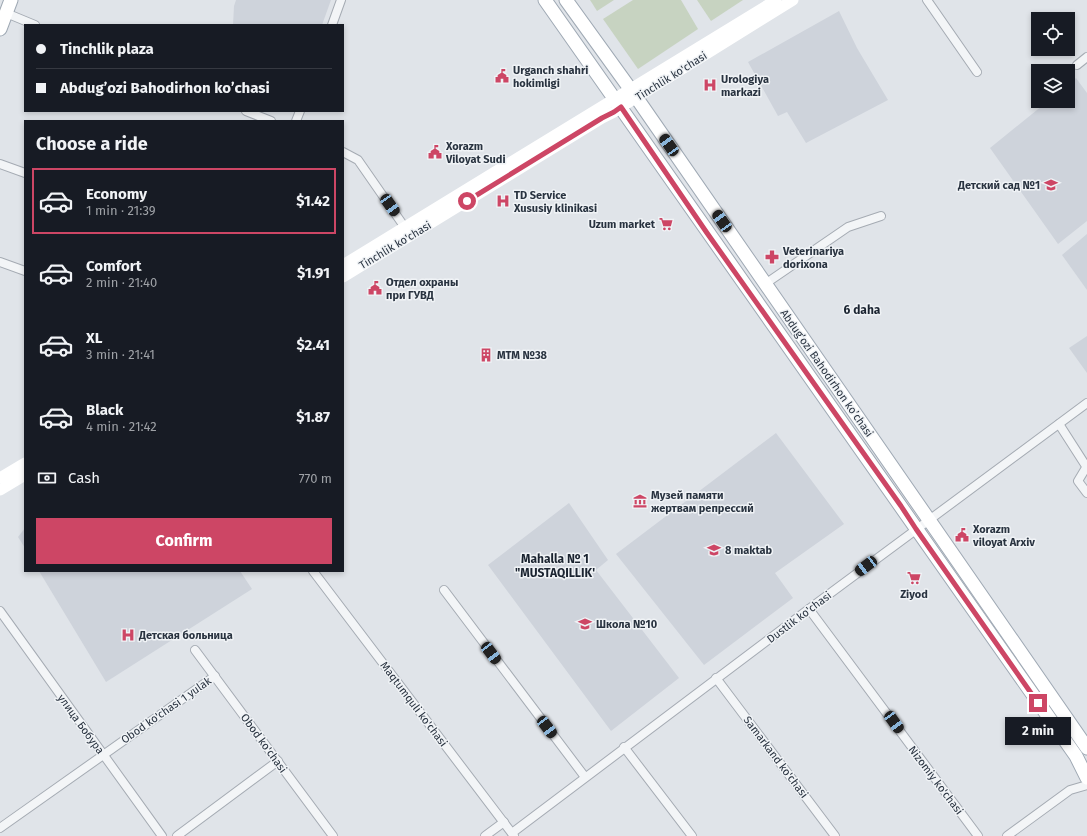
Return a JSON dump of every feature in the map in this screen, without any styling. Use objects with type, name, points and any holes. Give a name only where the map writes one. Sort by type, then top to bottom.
[{"type":"main road","points":[[0,29],[11,0]]},
{"type":"main road","name":"Abdug’ozi Bahodirhon ko’chasi","points":[[545,0],[618,102],[707,233],[1076,756],[1087,778]]},
{"type":"main road","name":"Abdug’ozi Bahodirhon ko’chasi","points":[[566,0],[633,93],[1087,748]]},
{"type":"main road","name":"Tinchlik ko'chasi","points":[[633,93],[776,0]]},
{"type":"main road","name":"Tinchlik ko'chasi","points":[[344,275],[408,232],[618,102],[793,0]]},
{"type":"main road","name":"Tinchlik ko'chasi","points":[[344,264],[408,232]]},
{"type":"main road","points":[[0,478],[24,464]]},
{"type":"main road","points":[[0,490],[24,475]]},
{"type":"street","points":[[332,24],[341,0]]},
{"type":"street","points":[[927,0],[977,72]]},
{"type":"street","points":[[6,13],[33,24]]},
{"type":"street","points":[[1076,65],[1087,57]]},
{"type":"street","points":[[248,112],[268,120]]},
{"type":"street","points":[[344,153],[358,160],[408,232]]},
{"type":"street","points":[[0,164],[24,173]]},
{"type":"street","points":[[765,284],[848,227],[880,216]]},
{"type":"street","points":[[0,262],[24,271]]},
{"type":"street","name":"Dustlik ko'chasi","points":[[513,835],[624,747],[809,608],[1087,403]]},
{"type":"street","points":[[1059,424],[1087,466],[1078,481],[1087,493]]},
{"type":"street","name":"Maqtumquli ko'chasi","points":[[314,572],[513,835]]},
{"type":"street","points":[[444,590],[585,777]]},
{"type":"street","name":"Nizomiy ko'chasi","points":[[809,608],[978,836]]},
{"type":"street","name":"улица Бобура","points":[[0,611],[162,836]]},
{"type":"street","name":"Obod ko'chasi","points":[[195,650],[333,836]]},
{"type":"street","name":"Obod ko'chasi 1 yulak","points":[[0,828],[215,676]]},
{"type":"street","name":"Samarkand ko'chasi","points":[[716,678],[835,836]]},
{"type":"street","points":[[624,747],[692,836]]},
{"type":"street","points":[[177,836],[278,761]]},
{"type":"street","points":[[1007,836],[1070,790],[1087,785]]},
{"type":"street","points":[[485,836],[504,822]]},
{"type":"shaded area","points":[[236,0],[331,0],[322,24],[233,24],[234,6]]},
{"type":"shaded area","points":[[839,11],[857,48],[888,100],[806,143],[787,112],[778,116],[748,62]]},
{"type":"shaded area","name":"Детский сад №1","points":[[1076,78],[1087,93],[1087,221],[1058,244],[990,148],[1039,108],[1075,108]]},
{"type":"shaded area","points":[[1087,234],[1087,290],[1062,255]]},
{"type":"shaded area","points":[[1087,336],[1087,373],[1069,348]]},
{"type":"shaded area","name":"8 maktab","points":[[776,433],[844,524],[775,573],[793,598],[704,665],[616,554]]},
{"type":"shaded area","name":"Школа №10","points":[[569,503],[608,560],[596,570],[679,678],[611,731],[488,565]]},
{"type":"shaded area","points":[[24,529],[24,546],[18,537]]},
{"type":"shaded area","name":"Детская больница","points":[[40,572],[241,572],[252,589],[106,682]]},
{"type":"green space","points":[[590,0],[614,0],[597,11]]},
{"type":"green space","points":[[633,0],[681,0],[698,29],[638,69],[603,19]]},
{"type":"green space","points":[[697,0],[743,0],[711,21]]},
{"type":"place","name":"Urganch shahri hokimligi","points":[[502,76]]},
{"type":"place","name":"Urologiya markazi","points":[[710,85]]},
{"type":"place","name":"Xorazm Viloyat Sudi","points":[[435,152]]},
{"type":"place","name":"Детский сад №1","points":[[1051,185]]},
{"type":"place","name":"TD Service Xususiy klinikasi","points":[[503,201]]},
{"type":"place","name":"Uzum market","points":[[666,224]]},
{"type":"place","name":"Veterinariya dorixona","points":[[772,257]]},
{"type":"place","name":"Отдел охраны при ГУВД","points":[[375,288]]},
{"type":"place","name":"МТМ №38","points":[[486,355]]},
{"type":"place","name":"Музей памяти жертвам репрессий","points":[[640,501]]},
{"type":"place","name":"Xorazm viloyat Arxiv","points":[[962,535]]},
{"type":"place","name":"8 maktab","points":[[714,550]]},
{"type":"place","name":"Ziyod","points":[[914,578]]},
{"type":"place","name":"Школа №10","points":[[585,624]]},
{"type":"place","name":"Детская больница","points":[[128,635]]},
{"type":"district","name":"6 daha","points":[[862,310]]},
{"type":"district","name":"Mahalla № 1 \"MUSTAQILLIK'","points":[[555,566]]},
{"type":"route","points":[[467,201],[621,107],[707,233],[761,307],[1038,703]]}]
